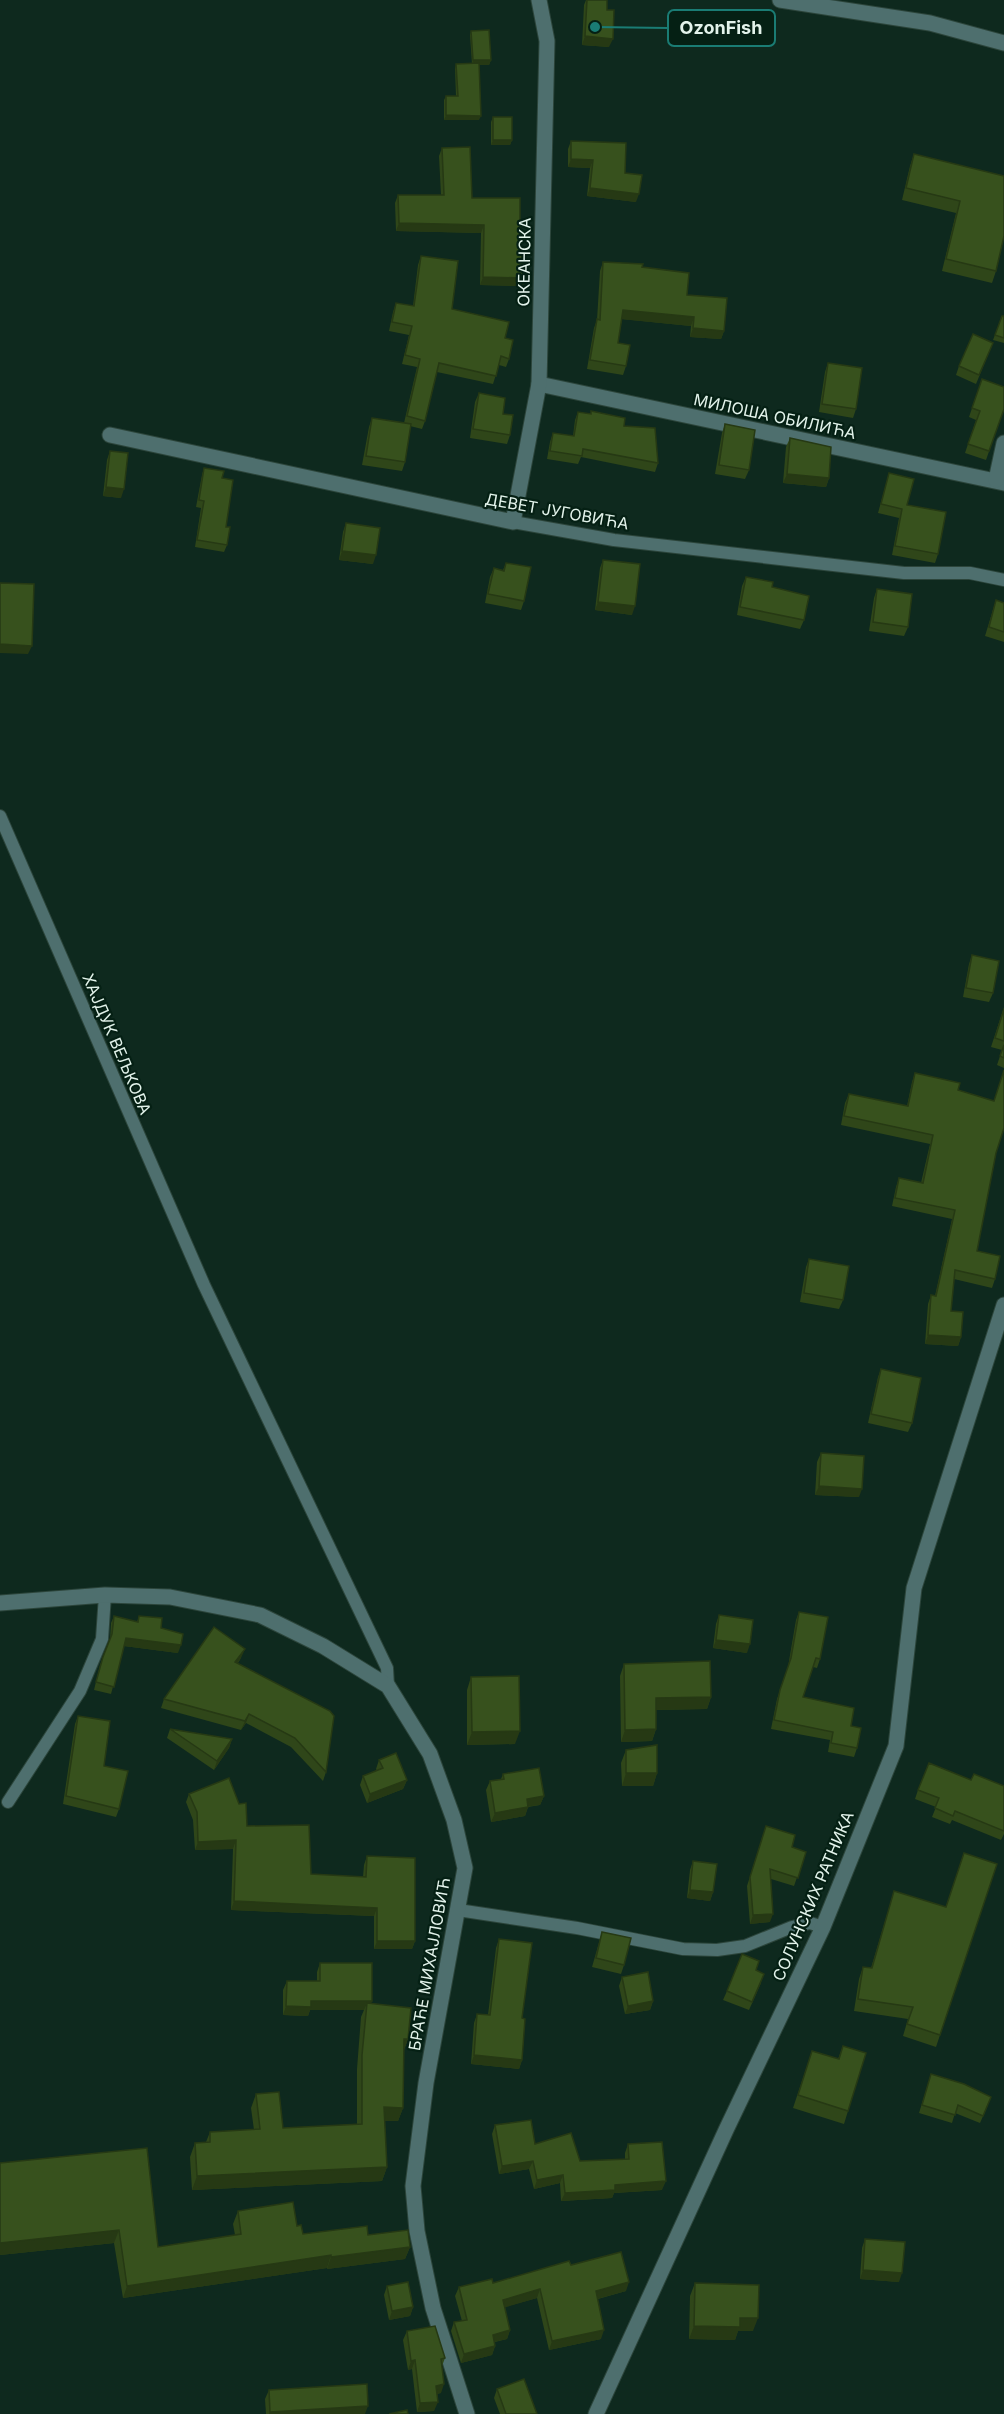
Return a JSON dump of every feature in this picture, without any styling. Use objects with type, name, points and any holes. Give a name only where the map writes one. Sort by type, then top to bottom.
[{"type":"street","name":"ОКЕАНСКА","points":[[513,522],[539,384],[547,41],[539,0]]},
{"type":"street","points":[[780,0],[930,24],[1004,44]]},
{"type":"street","name":"МИЛОША ОБИЛИЋА","points":[[539,384],[1000,482]]},
{"type":"street","name":"ДЕВЕТ ЈУГОВИЋА","points":[[110,435],[513,522]]},
{"type":"street","points":[[1000,482],[1004,443]]},
{"type":"street","name":"СОЛУНСКИХ РАТНИКА","points":[[596,2414],[721,2141],[823,1927],[896,1746],[914,1588],[1004,1305]]},
{"type":"street","name":"БРАЋЕ МИХАЈЛОВИЋ","points":[[0,1604],[105,1595],[170,1597],[260,1615],[323,1646],[388,1686],[430,1754],[454,1820],[465,1868],[426,2083],[412,2186],[417,2231],[433,2308],[466,2414]]},
{"type":"lane","name":"ДЕВЕТ ЈУГОВИЋА","points":[[513,522],[614,540],[904,573],[970,573],[1004,580]]},
{"type":"lane","name":"ХАЈДУК ВЕЉКОВА","points":[[0,816],[204,1285],[387,1668],[388,1686]]},
{"type":"lane","points":[[8,1802],[80,1691],[102,1639],[105,1595]]},
{"type":"lane","points":[[458,1910],[577,1928],[683,1949],[717,1950],[745,1946],[792,1927],[810,1923],[823,1927]]},
{"type":"building","points":[[587,0],[607,0],[607,10],[614,10],[613,39],[585,36]]},
{"type":"building","points":[[489,30],[491,60],[473,60],[471,31]]},
{"type":"building","points":[[479,63],[481,116],[446,115],[446,96],[458,96],[456,64]]},
{"type":"building","points":[[493,117],[512,117],[512,140],[493,140]]},
{"type":"building","points":[[571,141],[626,143],[625,173],[642,175],[639,194],[590,188],[593,160],[571,159]]},
{"type":"building","points":[[470,147],[472,198],[520,198],[520,249],[526,249],[525,278],[483,277],[484,225],[399,223],[398,195],[444,195],[442,148]]},
{"type":"building","points":[[914,154],[1004,176],[1004,236],[996,271],[946,259],[960,201],[906,188]]},
{"type":"building","points":[[421,256],[458,261],[452,309],[509,322],[505,338],[513,340],[509,359],[501,356],[496,376],[439,363],[425,421],[407,416],[420,359],[405,355],[412,326],[392,322],[396,303],[414,306]]},
{"type":"building","points":[[603,262],[643,264],[642,267],[689,273],[687,295],[727,298],[724,331],[693,328],[694,317],[623,310],[618,343],[630,345],[626,366],[590,360],[597,319],[600,320]]},
{"type":"building","points":[[1002,316],[1004,316],[1004,338],[995,335]]},
{"type":"building","points":[[973,334],[993,343],[979,375],[959,366]]},
{"type":"building","points":[[828,363],[862,368],[856,409],[822,404]]},
{"type":"building","points":[[982,379],[1004,387],[1004,409],[989,451],[968,444],[980,411],[972,408]]},
{"type":"building","points":[[479,393],[505,398],[503,414],[513,415],[510,435],[473,429]]},
{"type":"building","points":[[591,411],[625,418],[624,426],[655,428],[658,463],[583,449],[582,456],[550,451],[553,433],[574,436],[578,412],[591,414]]},
{"type":"building","points":[[372,418],[411,424],[405,462],[366,456]]},
{"type":"building","points":[[725,424],[755,430],[749,470],[719,465]]},
{"type":"building","points":[[790,438],[831,447],[829,478],[787,474]]},
{"type":"building","points":[[110,451],[128,453],[124,489],[106,487]]},
{"type":"building","points":[[204,468],[224,471],[222,478],[233,480],[226,527],[230,527],[227,545],[197,540],[204,501],[199,500]]},
{"type":"building","points":[[889,473],[914,479],[907,505],[946,512],[938,554],[895,546],[902,509],[881,504]]},
{"type":"building","points":[[346,523],[380,528],[376,555],[342,551]]},
{"type":"building","points":[[603,560],[640,564],[635,606],[598,602]]},
{"type":"building","points":[[506,563],[531,567],[524,601],[488,594],[494,568],[504,571]]},
{"type":"building","points":[[746,577],[773,582],[772,587],[809,596],[804,620],[740,607]]},
{"type":"building","points":[[0,583],[34,584],[32,646],[0,644]]},
{"type":"building","points":[[877,589],[912,594],[908,627],[873,622]]},
{"type":"building","points":[[996,600],[1004,603],[1004,632],[989,627]]},
{"type":"building","points":[[972,955],[999,961],[993,993],[966,988]]},
{"type":"building","points":[[1004,1009],[1004,1041],[995,1038]]},
{"type":"building","points":[[1004,1045],[1004,1058],[1000,1056]]},
{"type":"building","points":[[1004,1070],[1004,1128],[996,1153],[977,1251],[1000,1256],[995,1279],[955,1270],[951,1311],[963,1312],[961,1337],[928,1335],[931,1295],[936,1296],[955,1210],[895,1198],[899,1178],[923,1183],[933,1135],[844,1116],[849,1094],[908,1106],[915,1073],[960,1083],[958,1090],[994,1101]]},
{"type":"building","points":[[809,1259],[849,1266],[843,1300],[804,1293]]},
{"type":"building","points":[[881,1369],[921,1378],[912,1423],[871,1414]]},
{"type":"building","points":[[821,1453],[864,1456],[862,1489],[819,1486]]},
{"type":"building","points":[[799,1612],[828,1617],[820,1659],[816,1658],[803,1697],[854,1708],[851,1726],[861,1728],[857,1748],[831,1743],[833,1732],[774,1720],[780,1690],[791,1658]]},
{"type":"building","points":[[719,1615],[753,1620],[750,1644],[716,1640]]},
{"type":"building","points":[[114,1616],[138,1622],[139,1616],[162,1618],[161,1628],[183,1634],[181,1645],[126,1638],[114,1687],[96,1682],[112,1634]]},
{"type":"building","points":[[214,1627],[245,1649],[235,1662],[330,1711],[334,1716],[326,1772],[295,1738],[249,1714],[245,1721],[164,1699]]},
{"type":"building","points":[[710,1661],[711,1697],[656,1698],[656,1729],[625,1730],[624,1664]]},
{"type":"building","points":[[519,1676],[520,1731],[472,1732],[471,1677]]},
{"type":"building","points":[[78,1716],[110,1721],[104,1766],[128,1771],[119,1809],[66,1796]]},
{"type":"building","points":[[170,1729],[232,1739],[217,1761]]},
{"type":"building","points":[[657,1745],[657,1773],[626,1773],[626,1750]]},
{"type":"building","points":[[396,1753],[407,1780],[370,1794],[363,1776],[383,1768],[379,1760]]},
{"type":"building","points":[[929,1763],[971,1780],[974,1774],[1004,1786],[1004,1831],[955,1811],[953,1816],[935,1808],[939,1798],[918,1790]]},
{"type":"building","points":[[539,1768],[544,1796],[527,1799],[528,1807],[495,1813],[490,1781],[504,1779],[503,1774]]},
{"type":"building","points":[[229,1778],[239,1804],[246,1803],[247,1826],[309,1825],[311,1874],[366,1877],[367,1856],[415,1858],[415,1941],[377,1941],[377,1908],[234,1901],[236,1840],[198,1842],[197,1812],[189,1794]]},
{"type":"building","points":[[766,1826],[795,1835],[792,1847],[806,1852],[798,1878],[770,1869],[773,1914],[753,1915],[750,1877]]},
{"type":"building","points":[[964,1853],[997,1864],[940,2035],[907,2024],[913,2007],[858,1999],[863,1967],[872,1968],[894,1891],[946,1907]]},
{"type":"building","points":[[693,1861],[717,1864],[713,1892],[690,1890]]},
{"type":"building","points":[[602,1932],[631,1938],[624,1965],[596,1958]]},
{"type":"building","points":[[499,1939],[532,1943],[522,2018],[525,2019],[522,2060],[474,2055],[477,2014],[490,2015]]},
{"type":"building","points":[[742,1954],[759,1961],[756,1970],[764,1974],[752,2002],[727,1991]]},
{"type":"building","points":[[320,1963],[372,1963],[372,2001],[311,2001],[311,2007],[286,2006],[287,1981],[320,1981]]},
{"type":"building","points":[[648,1972],[653,2001],[628,2006],[622,1977]]},
{"type":"building","points":[[367,2003],[411,2008],[408,2039],[404,2039],[403,2108],[384,2107],[387,2167],[197,2176],[195,2143],[210,2142],[210,2132],[260,2129],[256,2094],[279,2092],[283,2128],[362,2124],[362,2055]]},
{"type":"building","points":[[843,2046],[866,2053],[848,2111],[798,2095],[812,2051],[839,2059]]},
{"type":"building","points":[[931,2074],[964,2084],[991,2097],[983,2116],[958,2105],[955,2115],[922,2105]]},
{"type":"building","points":[[531,2120],[535,2144],[571,2133],[580,2161],[629,2159],[628,2144],[662,2142],[666,2181],[615,2185],[615,2190],[565,2193],[563,2175],[537,2180],[533,2161],[502,2166],[495,2125]]},
{"type":"building","points":[[147,2148],[158,2247],[241,2234],[238,2211],[293,2202],[297,2226],[301,2225],[303,2234],[367,2226],[368,2235],[408,2230],[410,2247],[331,2257],[331,2255],[127,2286],[119,2230],[0,2243],[0,2163]]},
{"type":"building","points":[[865,2239],[905,2242],[902,2273],[863,2270]]},
{"type":"building","points":[[621,2252],[629,2282],[596,2291],[604,2330],[552,2341],[540,2289],[503,2300],[510,2330],[493,2335],[495,2346],[464,2354],[454,2322],[467,2320],[459,2287],[492,2279],[493,2283],[569,2261],[571,2265]]},
{"type":"building","points":[[408,2282],[413,2307],[392,2311],[387,2286]]},
{"type":"building","points":[[695,2283],[759,2285],[758,2318],[740,2318],[740,2327],[694,2326]]},
{"type":"building","points":[[435,2326],[445,2358],[441,2359],[444,2384],[436,2386],[438,2402],[420,2403],[415,2360],[411,2361],[407,2331]]},
{"type":"building","points":[[524,2379],[537,2414],[506,2414],[497,2389]]},
{"type":"building","points":[[367,2384],[368,2406],[270,2412],[269,2390]]},
{"type":"building","points":[[407,2410],[408,2414],[389,2414]]},
{"type":"place","name":"OzonFish","points":[[595,27]]}]
